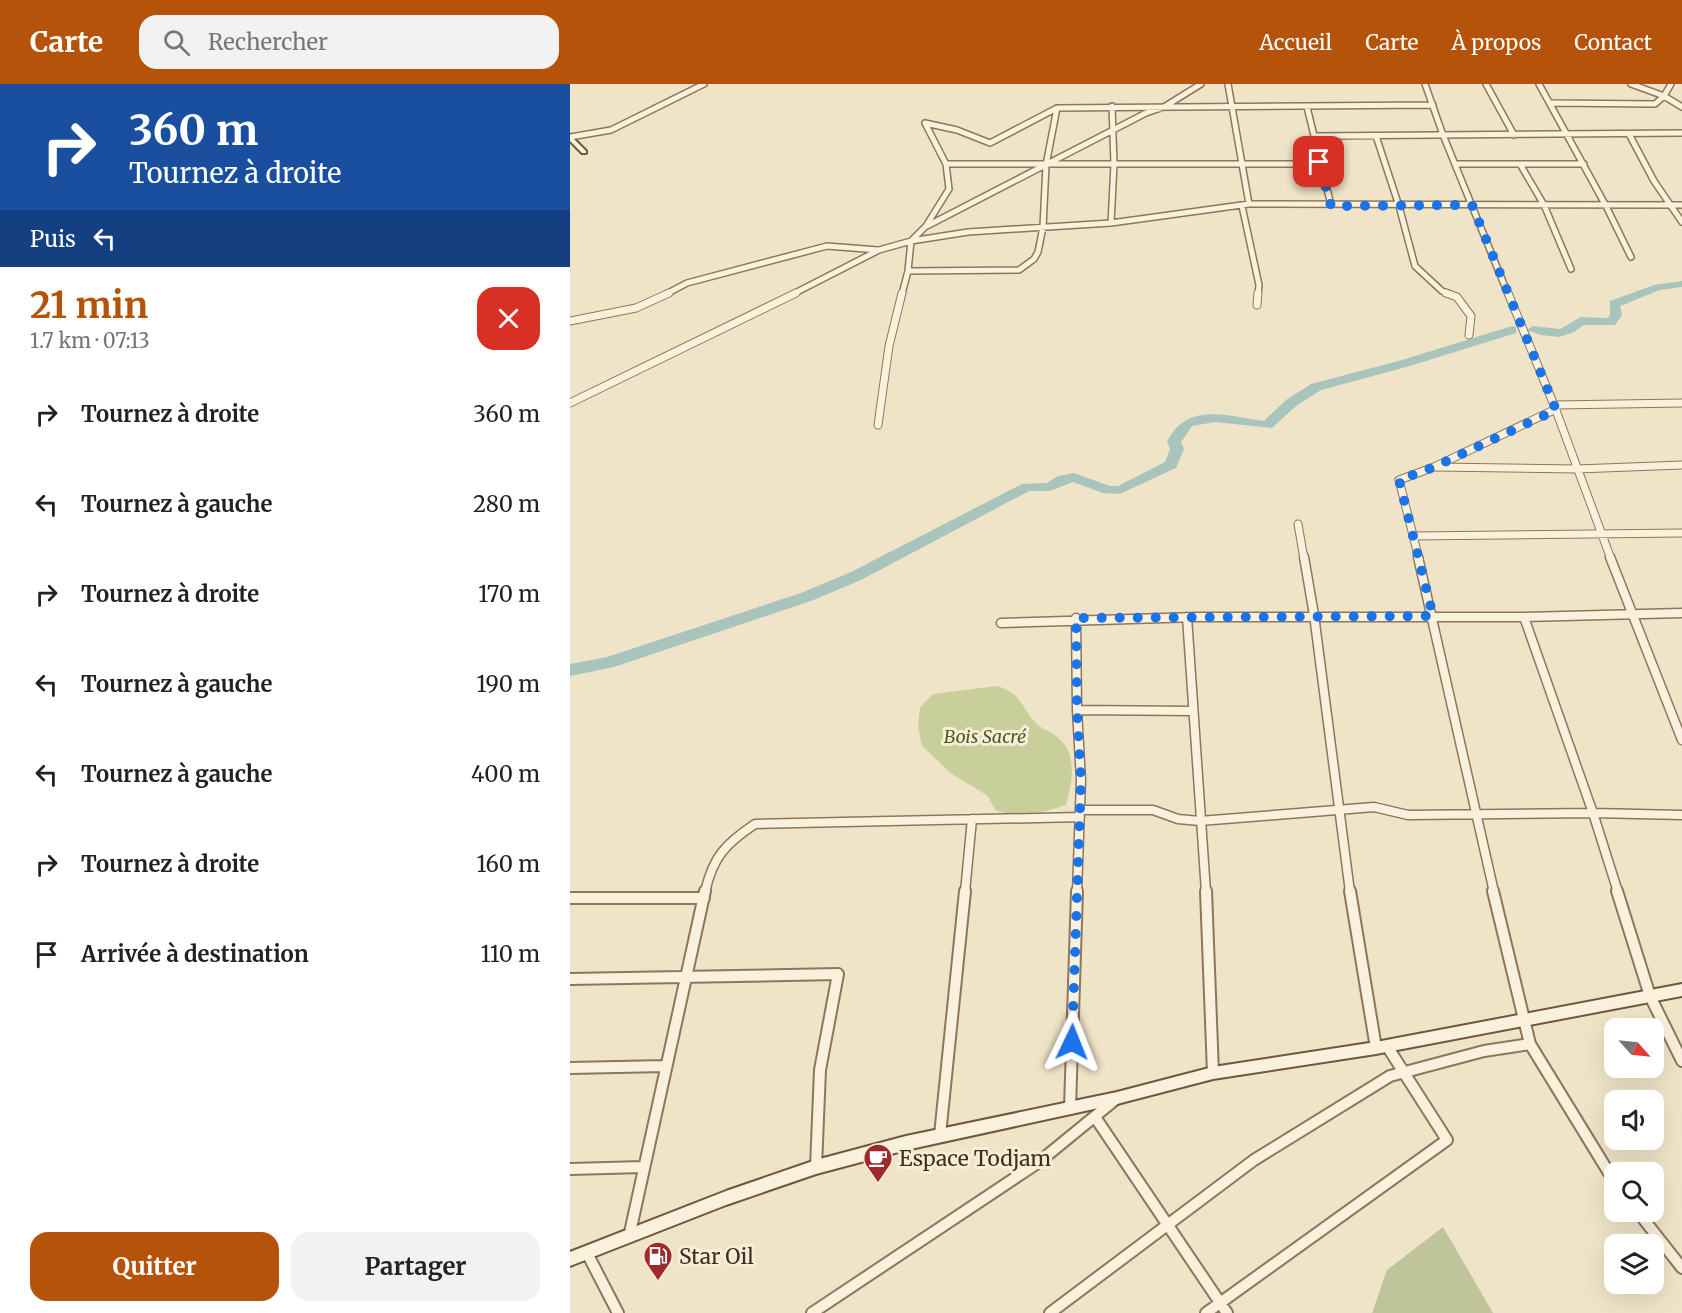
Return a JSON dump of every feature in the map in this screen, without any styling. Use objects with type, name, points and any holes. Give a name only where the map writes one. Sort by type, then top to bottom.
[{"type":"main road","points":[[570,137],[584,152]]},
{"type":"main road","points":[[570,1259],[726,1198],[816,1167],[940,1136],[1117,1098],[1213,1073],[1382,1047],[1682,990]]},
{"type":"street","points":[[570,137],[611,130],[704,84]]},
{"type":"street","points":[[926,226],[1164,107],[1201,84]]},
{"type":"street","points":[[1228,84],[1240,164],[1249,204]]},
{"type":"street","points":[[1425,84],[1443,135],[1555,407],[1631,613],[1682,740]]},
{"type":"street","points":[[1486,84],[1514,135]]},
{"type":"street","points":[[1539,84],[1569,135],[1631,257]]},
{"type":"street","points":[[1631,84],[1664,96],[1682,107]]},
{"type":"street","points":[[1551,103],[1655,104],[1664,96],[1671,84]]},
{"type":"street","points":[[878,425],[889,346],[908,270],[912,241],[926,226],[949,189],[946,164],[925,123],[957,130],[990,143],[1058,108],[1433,105]]},
{"type":"street","points":[[1111,223],[1114,164],[1112,106]]},
{"type":"street","points":[[1307,107],[1331,206]]},
{"type":"street","points":[[908,270],[1019,270],[1034,259],[1038,252],[1042,227],[1046,165],[1058,108]]},
{"type":"street","points":[[1315,136],[1682,133]]},
{"type":"street","points":[[1629,134],[1654,181],[1682,222]]},
{"type":"street","points":[[1376,136],[1399,206],[1415,266],[1442,291],[1457,297],[1471,316],[1469,335]]},
{"type":"street","points":[[946,164],[1320,164]]},
{"type":"street","points":[[1520,164],[1544,206],[1571,269]]},
{"type":"street","points":[[1456,165],[1584,164]]},
{"type":"street","points":[[570,402],[721,330],[879,250],[912,241],[968,232],[1111,223],[1249,204],[1331,206],[1682,205]]},
{"type":"street","points":[[1242,206],[1259,285],[1257,305]]},
{"type":"street","points":[[570,321],[636,308],[687,283],[827,246],[879,250]]},
{"type":"street","points":[[1604,1165],[1530,1044],[1475,814],[1433,616],[1399,480],[1434,467],[1555,407],[1682,403]]},
{"type":"street","points":[[1434,467],[1577,469],[1682,465]]},
{"type":"street","points":[[1206,1313],[1447,1140],[1404,1072],[1382,1047],[1353,918],[1314,615],[1298,524]]},
{"type":"street","points":[[1413,536],[1602,532],[1682,533]]},
{"type":"street","points":[[1001,623],[1076,618],[1314,615],[1524,617],[1631,613],[1682,614]]},
{"type":"street","points":[[1187,617],[1207,908],[1213,1073]]},
{"type":"street","points":[[1524,617],[1593,813],[1650,996],[1682,1061]]},
{"type":"street","points":[[1070,1108],[1081,780],[1077,710],[1076,618]]},
{"type":"street","points":[[1077,710],[1193,711]]},
{"type":"street","points":[[629,1237],[710,869],[716,858],[740,833],[755,824],[972,819],[1153,810],[1178,819],[1200,821],[1374,807],[1408,815],[1593,813],[1682,815]]},
{"type":"street","points":[[940,1136],[972,819]]},
{"type":"street","points":[[570,898],[704,898]]},
{"type":"street","points":[[570,980],[838,974],[820,1070],[816,1167]]},
{"type":"street","points":[[1050,1313],[1254,1160],[1390,1076],[1484,1051],[1530,1044]]},
{"type":"street","points":[[570,1068],[665,1066]]},
{"type":"street","points":[[812,1313],[1039,1162],[1117,1098]]},
{"type":"street","points":[[1095,1116],[1227,1313]]},
{"type":"street","points":[[570,1169],[644,1167]]},
{"type":"street","points":[[1646,1222],[1682,1268]]},
{"type":"street","points":[[587,1253],[618,1313]]},
{"type":"green space","name":"Bois Sacré","points":[[997,686],[1016,696],[1036,723],[1056,736],[1068,751],[1072,778],[1066,805],[1030,814],[1012,814],[995,810],[988,796],[952,774],[922,746],[918,727],[920,707],[933,694]]},
{"type":"green space","points":[[1443,1227],[1493,1313],[1372,1313],[1387,1270]]},
{"type":"waterway","points":[[1533,330],[1559,333],[1569,330],[1581,321],[1611,322],[1616,315],[1614,304],[1658,287],[1682,284]]},
{"type":"waterway","points":[[570,670],[608,663],[806,597],[856,576],[1027,487],[1050,487],[1063,479],[1074,477],[1108,490],[1120,490],[1171,465],[1177,449],[1174,442],[1178,434],[1187,423],[1194,420],[1215,418],[1267,425],[1291,403],[1316,387],[1406,363],[1512,330]]},
{"type":"place","name":"Espace Todjam","points":[[878,1184]]},
{"type":"place","name":"Star Oil","points":[[658,1282]]},
{"type":"route","points":[[1072,1042],[1081,780],[1078,743],[1076,618],[1433,616],[1399,480],[1434,467],[1556,410],[1472,205],[1331,206],[1319,162]]}]
